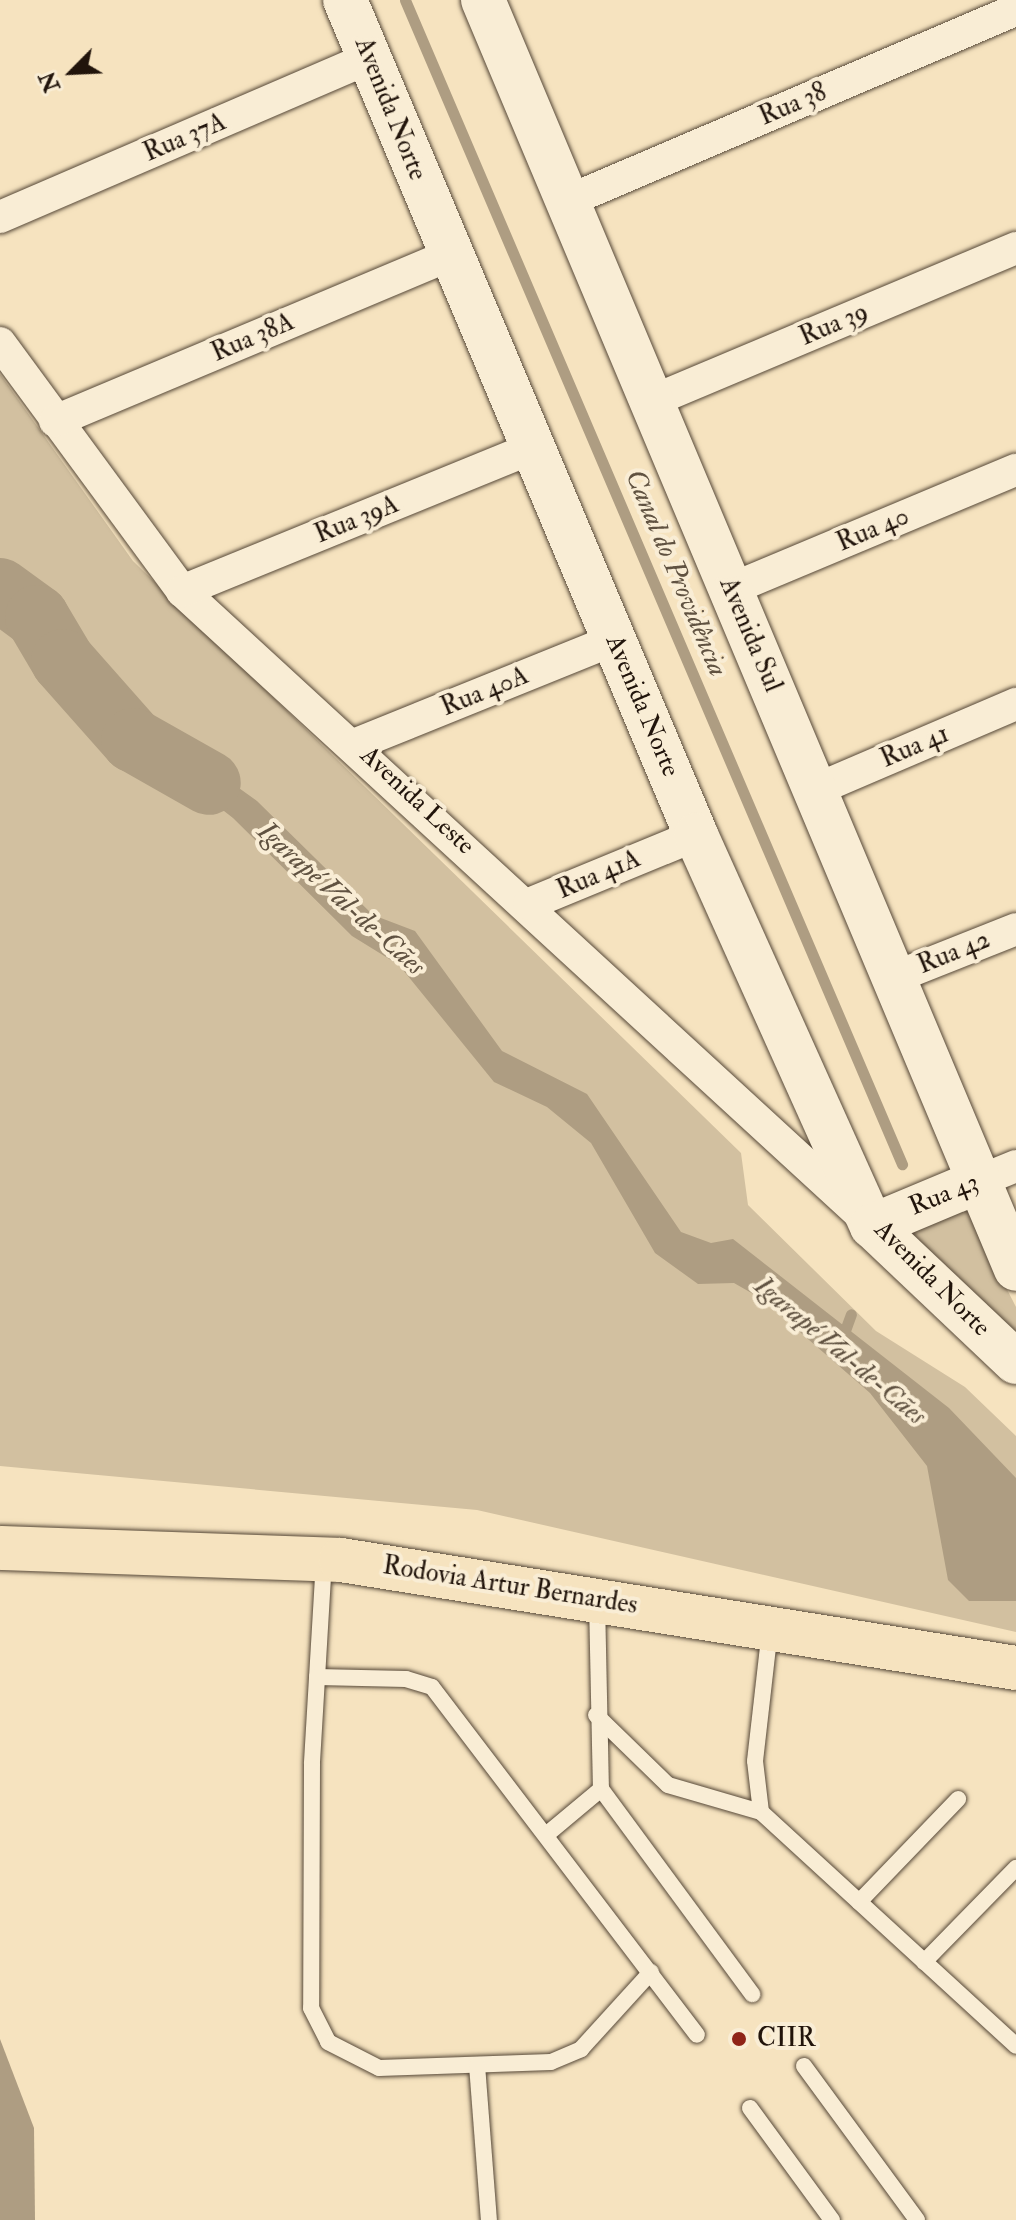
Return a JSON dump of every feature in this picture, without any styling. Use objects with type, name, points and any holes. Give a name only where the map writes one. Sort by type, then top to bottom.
[{"type":"main road","name":"Rodovia Artur Bernardes","points":[[0,1548],[324,1558],[1016,1668]]},
{"type":"street","name":"Avenida Norte","points":[[345,0],[613,640],[682,840],[872,1226],[1016,1362]]},
{"type":"street","name":"Avenida Sul","points":[[491,2],[652,401],[1016,1269]]},
{"type":"street","name":"Rua 38","points":[[570,200],[1016,10]]},
{"type":"street","name":"Rua 37A","points":[[0,217],[370,58]]},
{"type":"street","name":"Rua 39","points":[[652,401],[1016,248]]},
{"type":"street","name":"Rua 38A","points":[[55,421],[450,255]]},
{"type":"street","name":"Avenida Leste","points":[[0,343],[182,591],[356,744],[872,1226]]},
{"type":"street","name":"Rua 39A","points":[[182,591],[533,448]]},
{"type":"street","name":"Rua 40","points":[[731,589],[1016,470]]},
{"type":"street","name":"Rua 40A","points":[[356,744],[613,640]]},
{"type":"street","name":"Rua 41","points":[[815,790],[1016,704]]},
{"type":"street","name":"Rua 41A","points":[[529,904],[682,840]]},
{"type":"street","name":"Rua 42","points":[[893,978],[1016,929]]},
{"type":"street","name":"Rua 43","points":[[872,1226],[1016,1166]]},
{"type":"lane","points":[[324,1558],[317,1677],[311,2008],[318,2026],[343,2054],[379,2068],[551,2062],[581,2049],[651,1972]]},
{"type":"lane","points":[[597,1599],[596,1715],[601,1789],[752,1994]]},
{"type":"lane","points":[[761,1812],[755,1761],[770,1627]]},
{"type":"lane","points":[[317,1677],[406,1679],[432,1687],[697,2035]]},
{"type":"lane","points":[[596,1715],[668,1785],[761,1812],[1016,2046]]},
{"type":"lane","points":[[546,1835],[601,1789]]},
{"type":"lane","points":[[859,1902],[958,1799]]},
{"type":"lane","points":[[924,1962],[1016,1868]]},
{"type":"lane","points":[[475,2220],[489,2220],[477,2065]]},
{"type":"lane","points":[[804,2066],[917,2220]]},
{"type":"lane","points":[[750,2108],[832,2220]]},
{"type":"shaded area","points":[[0,374],[133,561],[741,1153],[748,1205],[876,1331],[965,1387],[1016,1436],[1016,1632],[477,1510],[0,1466]]},
{"type":"shaded area","points":[[965,1207],[1016,1307],[1016,1337],[913,1243],[913,1230]]},
{"type":"water","points":[[133,740],[197,758],[257,801],[373,915],[415,931],[502,1051],[587,1094],[681,1232],[711,1243],[733,1239],[949,1408],[1016,1478],[1016,1601],[969,1601],[948,1580],[927,1466],[870,1393],[762,1299],[734,1283],[698,1284],[655,1253],[591,1143],[547,1107],[494,1082],[399,965],[352,936],[233,818]]},
{"type":"water","points":[[0,2039],[34,2128],[35,2220],[0,2220]]},
{"type":"waterway","name":"Canal do Providência","points":[[405,0],[902,1164]]},
{"type":"waterway","name":"Igarapé Val-de-Cães","points":[[0,590],[37,617],[63,661],[133,740],[209,783]]},
{"type":"waterway","points":[[843,1336],[851,1314]]},
{"type":"place","name":"CIIR","points":[[739,2039]]}]
